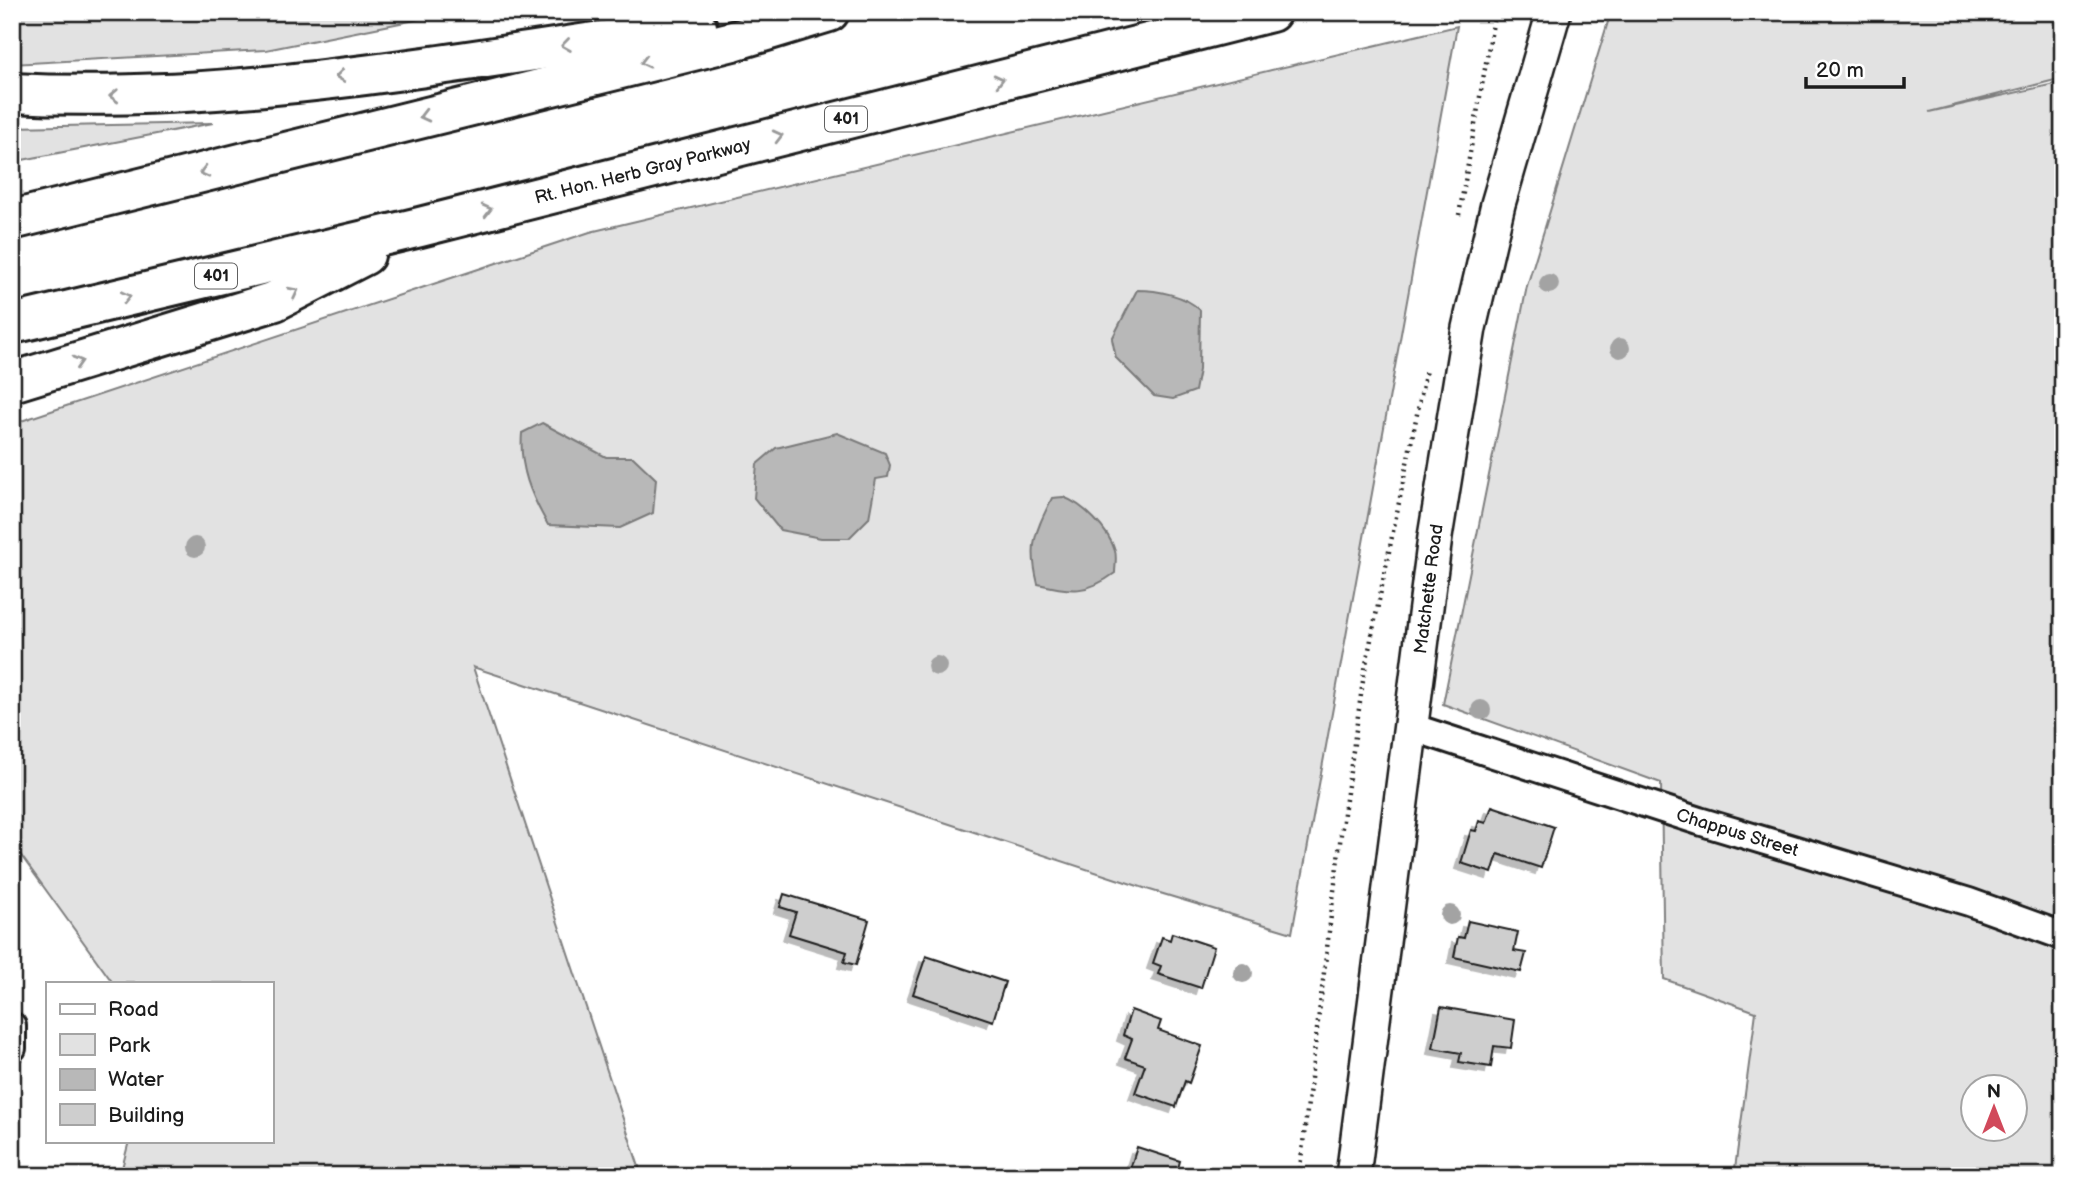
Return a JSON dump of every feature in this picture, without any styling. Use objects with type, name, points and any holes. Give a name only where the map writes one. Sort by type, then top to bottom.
[{"type":"highway","points":[[12,93],[82,96],[192,93],[346,76],[803,12]]},
{"type":"highway","points":[[12,220],[733,41],[829,12]]},
{"type":"highway","name":"Rt. Hon. Herb Gray Parkway","points":[[12,324],[421,227],[1271,12]]},
{"type":"highway","points":[[12,382],[275,301],[421,227]]},
{"type":"street","name":"Matchette Road","points":[[1353,1176],[1435,537],[1469,328],[1499,204],[1553,12]]},
{"type":"street","name":"Chappus Street","points":[[1411,727],[1699,821],[1969,902],[2063,936]]},
{"type":"street","points":[[12,1026],[12,1048]]},
{"type":"path","points":[[1457,227],[1495,12]]},
{"type":"path","points":[[1299,1176],[1341,834],[1364,674],[1426,367]]},
{"type":"green space","points":[[12,12],[455,12],[266,50],[12,64]]},
{"type":"green space","points":[[1611,12],[2063,12],[2063,78],[1929,112],[2063,82],[2063,1176],[1734,1176],[1756,1012],[1664,979],[1661,783],[1443,704],[1527,286]]},
{"type":"green space","points":[[1457,26],[1292,933],[1150,890],[473,667],[642,1176],[120,1176],[129,1142],[273,1142],[273,982],[112,982],[12,843],[12,424],[590,232]]},
{"type":"green space","points":[[213,123],[12,162],[12,127]]},
{"type":"water","points":[[1137,290],[1170,294],[1200,310],[1199,370],[1195,391],[1173,399],[1154,396],[1116,358],[1112,339]]},
{"type":"water","points":[[542,423],[606,457],[633,457],[656,479],[653,513],[620,528],[548,525],[536,503],[522,458],[522,433]]},
{"type":"water","points":[[837,433],[885,453],[890,465],[888,477],[876,479],[869,518],[849,538],[821,538],[780,530],[754,498],[757,464],[776,448]]},
{"type":"water","points":[[1063,497],[1079,505],[1094,519],[1115,551],[1115,573],[1087,588],[1069,590],[1038,584],[1034,559],[1037,530],[1052,498]]},
{"type":"building","points":[[1492,806],[1554,827],[1541,868],[1498,854],[1492,873],[1461,863],[1471,830],[1476,831],[1479,821],[1486,823]]},
{"type":"building","points":[[784,894],[869,920],[856,965],[844,962],[847,952],[789,934],[796,912],[780,907]]},
{"type":"building","points":[[1468,921],[1518,932],[1514,951],[1526,953],[1521,972],[1454,957],[1458,937],[1464,938]]},
{"type":"building","points":[[1172,933],[1214,947],[1201,988],[1158,974],[1161,966],[1153,963],[1162,937],[1170,940]]},
{"type":"building","points":[[926,956],[1005,982],[993,1021],[913,994]]},
{"type":"building","points":[[1441,1007],[1515,1020],[1511,1048],[1494,1046],[1491,1067],[1459,1062],[1461,1053],[1433,1048]]},
{"type":"building","points":[[1131,1010],[1161,1021],[1158,1030],[1202,1046],[1189,1083],[1185,1081],[1176,1107],[1135,1093],[1145,1065],[1125,1058],[1132,1039],[1123,1035]]},
{"type":"building","points":[[1137,1147],[1180,1161],[1176,1176],[1128,1176]]}]
